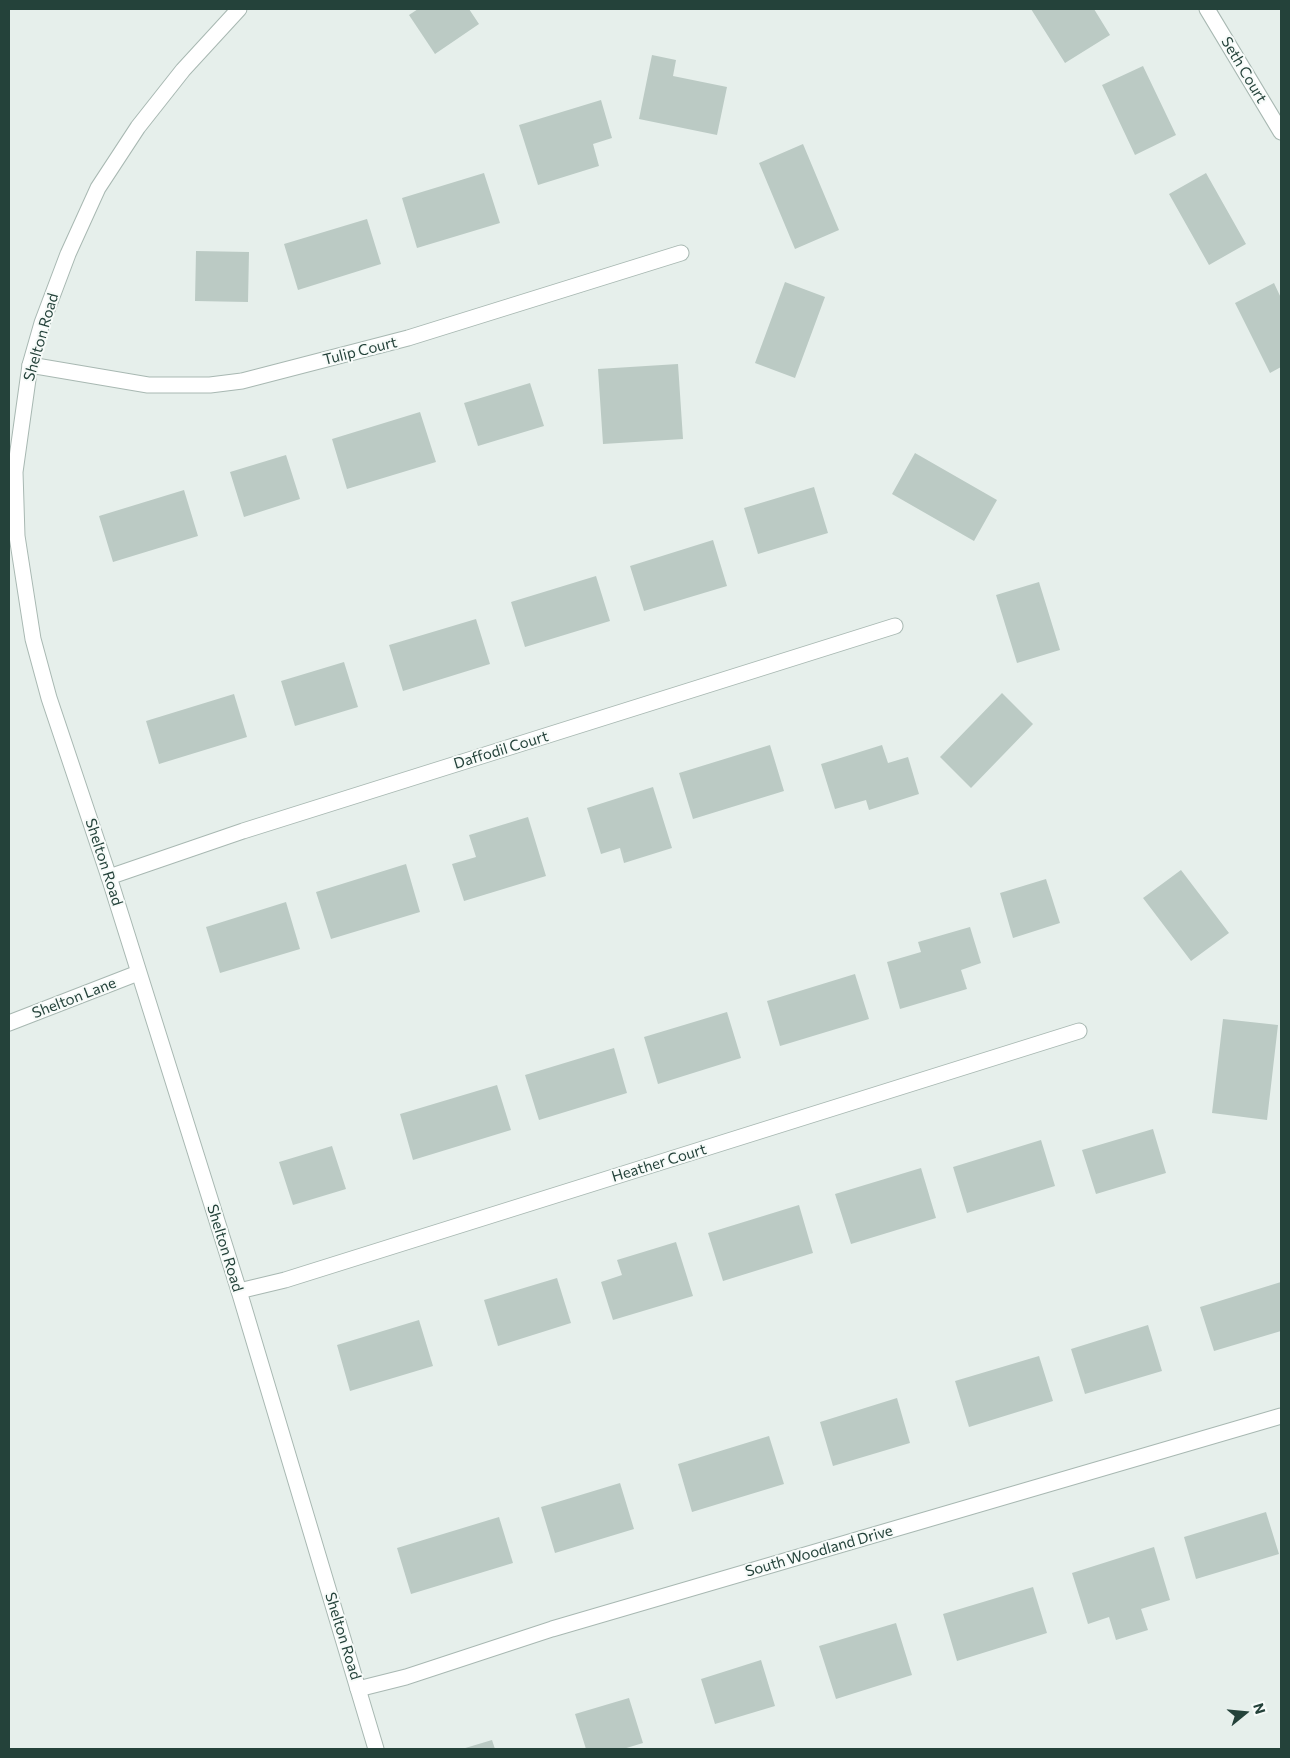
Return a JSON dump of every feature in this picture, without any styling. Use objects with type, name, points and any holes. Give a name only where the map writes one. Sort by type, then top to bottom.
[{"type":"street","name":"Shelton Road","points":[[239,9],[183,70],[138,127],[98,188],[68,254],[42,323],[30,365],[15,472],[17,536],[33,639],[49,698],[109,877],[239,1291],[376,1749]]},
{"type":"street","name":"Seth Court","points":[[1207,9],[1281,132]]},
{"type":"street","name":"Tulip Court","points":[[30,365],[148,385],[210,385],[242,381],[408,338],[681,253]]},
{"type":"street","name":"Daffodil Court","points":[[109,877],[244,831],[895,626]]},
{"type":"street","name":"Shelton Lane","points":[[9,1024],[138,973]]},
{"type":"street","name":"Heather Court","points":[[239,1291],[304,1274],[1079,1031]]},
{"type":"street","name":"South Woodland Drive","points":[[358,1688],[406,1677],[562,1626],[1281,1416]]},
{"type":"building","points":[[418,9],[469,9],[479,24],[435,54],[409,15]]},
{"type":"building","points":[[1031,9],[1094,9],[1110,35],[1065,63]]},
{"type":"building","points":[[652,55],[676,60],[673,76],[727,87],[717,135],[639,119]]},
{"type":"building","points":[[1143,66],[1176,135],[1135,155],[1102,85]]},
{"type":"building","points":[[601,100],[612,138],[593,144],[599,166],[538,185],[519,125]]},
{"type":"building","points":[[803,144],[839,230],[795,249],[759,163]]},
{"type":"building","points":[[484,173],[500,223],[417,248],[402,198]]},
{"type":"building","points":[[1206,173],[1246,244],[1209,265],[1169,194]]},
{"type":"building","points":[[367,219],[381,264],[298,290],[284,244]]},
{"type":"building","points":[[196,251],[249,252],[248,302],[195,301]]},
{"type":"building","points":[[785,282],[825,297],[795,378],[755,363]]},
{"type":"building","points":[[1274,283],[1281,298],[1281,367],[1270,373],[1235,303]]},
{"type":"building","points":[[678,364],[683,439],[603,444],[598,369]]},
{"type":"building","points":[[530,383],[544,426],[478,446],[464,403]]},
{"type":"building","points":[[420,412],[436,462],[347,489],[332,439]]},
{"type":"building","points":[[915,453],[997,500],[974,541],[892,494]]},
{"type":"building","points":[[286,455],[300,499],[244,517],[230,472]]},
{"type":"building","points":[[814,487],[828,533],[758,554],[744,508]]},
{"type":"building","points":[[184,490],[198,536],[113,562],[99,516]]},
{"type":"building","points":[[713,540],[727,586],[644,611],[630,566]]},
{"type":"building","points":[[596,576],[610,621],[525,647],[511,602]]},
{"type":"building","points":[[1039,582],[1060,650],[1017,663],[996,595]]},
{"type":"building","points":[[476,619],[490,664],[403,691],[389,645]]},
{"type":"building","points":[[344,662],[358,707],[295,726],[281,681]]},
{"type":"building","points":[[1002,693],[1033,724],[971,788],[940,757]]},
{"type":"building","points":[[234,694],[247,737],[159,764],[146,721]]},
{"type":"building","points":[[770,745],[784,791],[693,819],[679,773]]},
{"type":"building","points":[[882,745],[888,763],[908,757],[919,794],[869,810],[866,800],[835,809],[821,764]]},
{"type":"building","points":[[653,787],[672,848],[624,863],[620,848],[601,854],[587,808]]},
{"type":"building","points":[[528,817],[546,876],[464,901],[452,864],[476,857],[469,835]]},
{"type":"building","points":[[406,864],[420,912],[331,939],[316,892]]},
{"type":"building","points":[[1181,870],[1229,933],[1191,961],[1143,898]]},
{"type":"building","points":[[1046,879],[1060,923],[1013,938],[1000,893]]},
{"type":"building","points":[[286,902],[300,949],[220,973],[206,927]]},
{"type":"building","points":[[970,927],[981,963],[961,970],[967,989],[900,1009],[887,962],[921,952],[918,942]]},
{"type":"building","points":[[855,974],[869,1019],[780,1046],[767,1001]]},
{"type":"building","points":[[727,1012],[741,1058],[658,1084],[644,1037]]},
{"type":"building","points":[[1223,1019],[1278,1025],[1267,1120],[1212,1113]]},
{"type":"building","points":[[614,1048],[627,1093],[539,1120],[525,1075]]},
{"type":"building","points":[[497,1085],[511,1130],[413,1160],[400,1114]]},
{"type":"building","points":[[1153,1129],[1166,1173],[1096,1194],[1082,1150]]},
{"type":"building","points":[[1041,1140],[1055,1186],[967,1213],[953,1167]]},
{"type":"building","points":[[332,1146],[346,1189],[293,1205],[279,1162]]},
{"type":"building","points":[[921,1168],[936,1218],[851,1244],[835,1194]]},
{"type":"building","points":[[799,1205],[813,1253],[723,1281],[708,1233]]},
{"type":"building","points":[[676,1242],[693,1296],[613,1320],[601,1282],[622,1275],[617,1260]]},
{"type":"building","points":[[557,1278],[571,1323],[498,1346],[484,1300]]},
{"type":"building","points":[[1281,1282],[1281,1331],[1214,1351],[1200,1307]]},
{"type":"building","points":[[419,1320],[433,1366],[350,1391],[337,1345]]},
{"type":"building","points":[[1148,1325],[1162,1371],[1085,1394],[1071,1349]]},
{"type":"building","points":[[1039,1356],[1053,1401],[969,1427],[955,1381]]},
{"type":"building","points":[[897,1398],[910,1443],[833,1466],[820,1422]]},
{"type":"building","points":[[769,1436],[784,1484],[692,1512],[678,1464]]},
{"type":"building","points":[[620,1483],[634,1529],[555,1553],[541,1507]]},
{"type":"building","points":[[1266,1512],[1279,1554],[1196,1579],[1184,1537]]},
{"type":"building","points":[[499,1517],[513,1563],[411,1594],[397,1548]]},
{"type":"building","points":[[1154,1547],[1170,1600],[1141,1609],[1148,1630],[1116,1640],[1109,1617],[1088,1624],[1072,1573]]},
{"type":"building","points":[[1033,1587],[1047,1633],[957,1661],[943,1614]]},
{"type":"building","points":[[896,1623],[912,1675],[836,1699],[819,1646]]},
{"type":"building","points":[[761,1660],[775,1706],[715,1724],[701,1679]]},
{"type":"building","points":[[629,1698],[643,1743],[623,1749],[586,1749],[575,1714]]},
{"type":"building","points":[[492,1740],[495,1749],[462,1749]]}]
